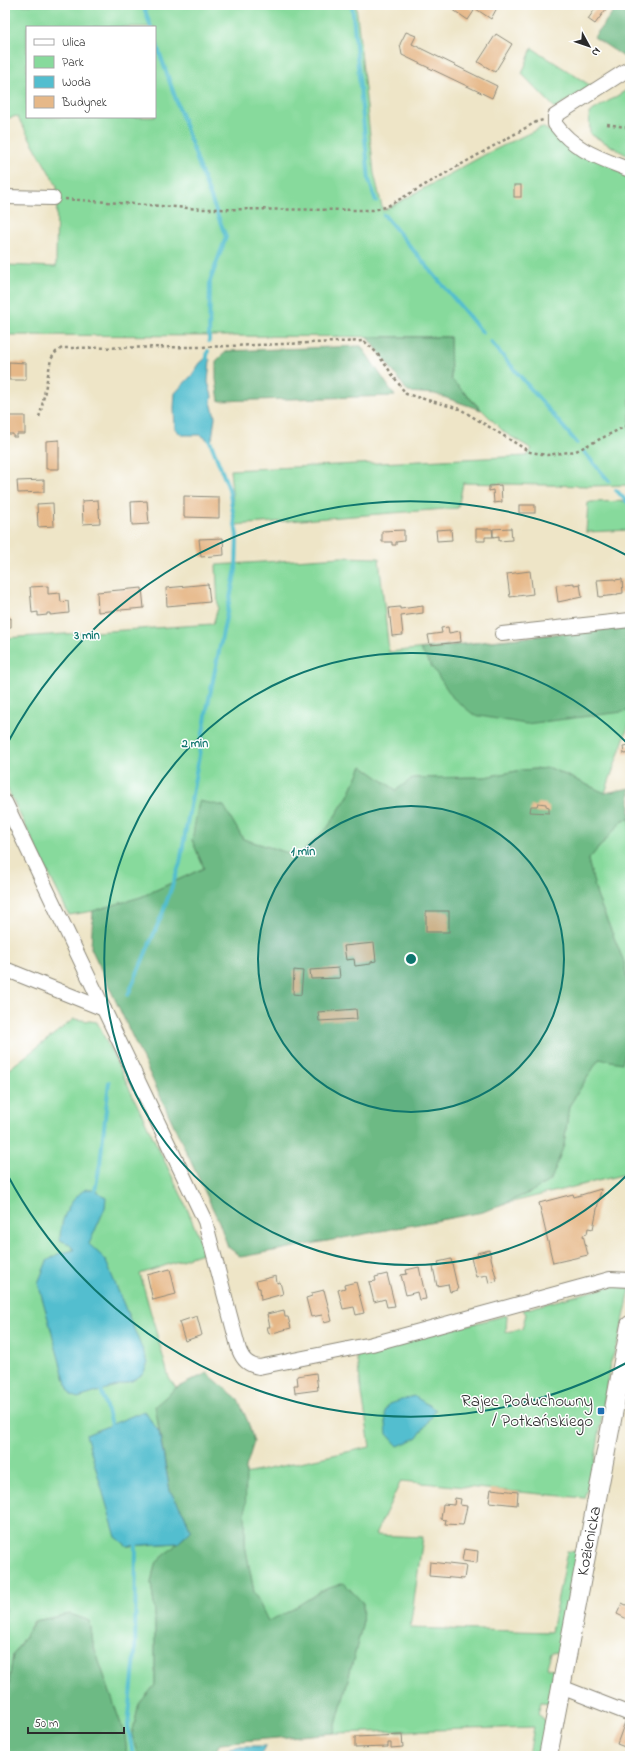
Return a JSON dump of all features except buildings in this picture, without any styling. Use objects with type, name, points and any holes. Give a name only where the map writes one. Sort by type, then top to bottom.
[{"type":"main road","name":"Kozienicka","points":[[548,1756],[630,1325]]},
{"type":"street","points":[[630,68],[555,116],[554,124],[564,137],[582,151],[630,170]]},
{"type":"street","points":[[5,197],[53,198]]},
{"type":"street","points":[[502,634],[630,620]]},
{"type":"street","points":[[5,802],[205,1221],[239,1350],[243,1358],[250,1365],[259,1367],[372,1344],[610,1280],[630,1280]]},
{"type":"street","points":[[5,968],[104,1009]]},
{"type":"street","points":[[561,1687],[630,1714]]},
{"type":"path","points":[[53,198],[202,209],[374,210],[386,207],[536,122],[555,116]]},
{"type":"path","points":[[607,124],[630,128]]},
{"type":"path","points":[[38,417],[41,411],[52,359],[56,352],[62,348],[202,347],[364,341],[377,353],[406,394],[460,409],[530,452],[547,456],[576,451],[630,424]]},
{"type":"green space","points":[[5,5],[356,5],[374,173],[383,211],[486,154],[542,127],[630,175],[630,485],[589,486],[463,483],[458,508],[235,525],[230,470],[527,456],[532,449],[505,433],[451,379],[450,337],[5,335],[5,265],[56,267],[57,186],[17,116],[5,119]]},
{"type":"green space","points":[[618,5],[630,5],[630,61],[594,37]]},
{"type":"green space","points":[[532,48],[591,86],[555,108],[522,74]]},
{"type":"green space","points":[[630,88],[630,157],[590,134],[589,113]]},
{"type":"green space","points":[[368,337],[450,337],[451,379],[481,410],[435,394],[408,392]]},
{"type":"green space","points":[[361,346],[395,396],[219,401],[216,379],[216,361],[227,351]]},
{"type":"green space","points":[[630,501],[630,530],[586,532],[588,503]]},
{"type":"green space","points":[[341,557],[379,558],[389,652],[630,626],[630,721],[605,793],[550,768],[522,770],[485,777],[414,778],[396,790],[362,766],[348,796],[328,827],[298,856],[243,839],[224,807],[192,840],[204,868],[141,897],[93,911],[69,915],[5,784],[5,638],[213,624],[218,608],[216,565]]},
{"type":"green space","points":[[630,626],[630,711],[526,724],[474,715],[453,698],[420,649]]},
{"type":"green space","points":[[362,766],[396,790],[413,778],[485,777],[522,770],[550,768],[605,793],[630,788],[630,819],[623,820],[588,860],[597,896],[624,962],[630,999],[630,1038],[622,1063],[599,1059],[569,1106],[564,1145],[551,1180],[529,1193],[483,1212],[241,1257],[228,1247],[219,1222],[91,948],[93,911],[141,897],[204,868],[192,840],[199,801],[224,806],[243,839],[298,856],[328,827],[348,796]]},
{"type":"green space","points":[[630,819],[630,999],[624,962],[597,896],[588,860],[623,820]]},
{"type":"green space","points":[[74,1019],[97,1022],[183,1199],[205,1252],[140,1274],[169,1378],[176,1388],[156,1406],[159,1432],[144,1411],[127,1546],[178,1543],[155,1564],[151,1583],[155,1612],[155,1685],[139,1704],[132,1735],[138,1756],[127,1756],[125,1736],[93,1644],[90,1621],[70,1614],[34,1621],[13,1655],[5,1710],[5,1072]]},
{"type":"green space","points":[[630,1038],[630,1173],[500,1205],[529,1193],[564,1145],[569,1106],[599,1059],[622,1062]]},
{"type":"green space","points":[[615,1285],[622,1285],[630,1290],[619,1340],[610,1364],[594,1467],[584,1498],[401,1481],[375,1535],[423,1537],[410,1628],[551,1632],[567,1551],[579,1552],[560,1652],[551,1653],[547,1667],[554,1670],[556,1673],[551,1703],[541,1702],[538,1714],[546,1723],[540,1754],[529,1755],[534,1727],[334,1733],[362,1626],[363,1603],[321,1591],[288,1612],[268,1622],[254,1592],[245,1545],[245,1474],[370,1447],[356,1354],[507,1315],[506,1332],[522,1329],[526,1314],[523,1310]]},
{"type":"green space","points":[[207,1373],[238,1399],[248,1422],[254,1442],[246,1467],[245,1545],[254,1592],[268,1621],[288,1612],[321,1591],[344,1583],[363,1603],[362,1626],[334,1733],[220,1743],[213,1756],[138,1756],[132,1735],[139,1704],[155,1685],[155,1612],[151,1583],[155,1564],[191,1531],[184,1514],[170,1491],[155,1406],[176,1388]]},
{"type":"green space","points":[[70,1614],[90,1621],[93,1644],[125,1736],[127,1756],[5,1756],[5,1710],[13,1655],[35,1621]]},
{"type":"water","points":[[207,357],[210,360],[208,382],[215,417],[212,439],[209,441],[201,435],[182,435],[175,429],[174,408],[175,393],[192,375],[200,363]]},
{"type":"water","points":[[86,1189],[97,1191],[106,1198],[105,1208],[89,1244],[105,1259],[148,1363],[143,1374],[132,1381],[78,1398],[71,1395],[66,1384],[38,1283],[47,1261],[58,1254],[74,1250],[69,1244],[60,1240],[60,1233],[64,1218],[70,1205],[80,1193]]},
{"type":"water","points":[[414,1396],[436,1410],[417,1438],[398,1446],[387,1434],[385,1412],[389,1404]]},
{"type":"water","points":[[144,1411],[159,1432],[170,1491],[184,1514],[191,1531],[178,1543],[127,1546],[116,1537],[86,1435]]},
{"type":"water","points":[[238,1746],[266,1746],[261,1756],[220,1756],[221,1752]]},
{"type":"waterway","points":[[143,5],[151,26]]},
{"type":"waterway","points":[[352,5],[369,180],[376,201]]},
{"type":"waterway","points":[[156,43],[226,237],[210,281],[209,341]]},
{"type":"waterway","points":[[384,215],[482,332]]},
{"type":"waterway","points":[[491,342],[577,443]]},
{"type":"waterway","points":[[206,362],[208,351]]},
{"type":"waterway","points":[[128,995],[163,912],[180,863],[208,704],[236,569],[237,536],[229,489],[208,436]]},
{"type":"waterway","points":[[584,452],[609,481]]},
{"type":"waterway","points":[[616,490],[630,505]]},
{"type":"waterway","points":[[94,1196],[100,1164],[109,1082]]},
{"type":"waterway","points":[[100,1385],[112,1429]]},
{"type":"waterway","points":[[133,1756],[128,1726],[135,1655],[136,1539]]},
{"type":"place","name":"Rajec Poduchowny / Potkańskiego","points":[[601,1411]]}]
